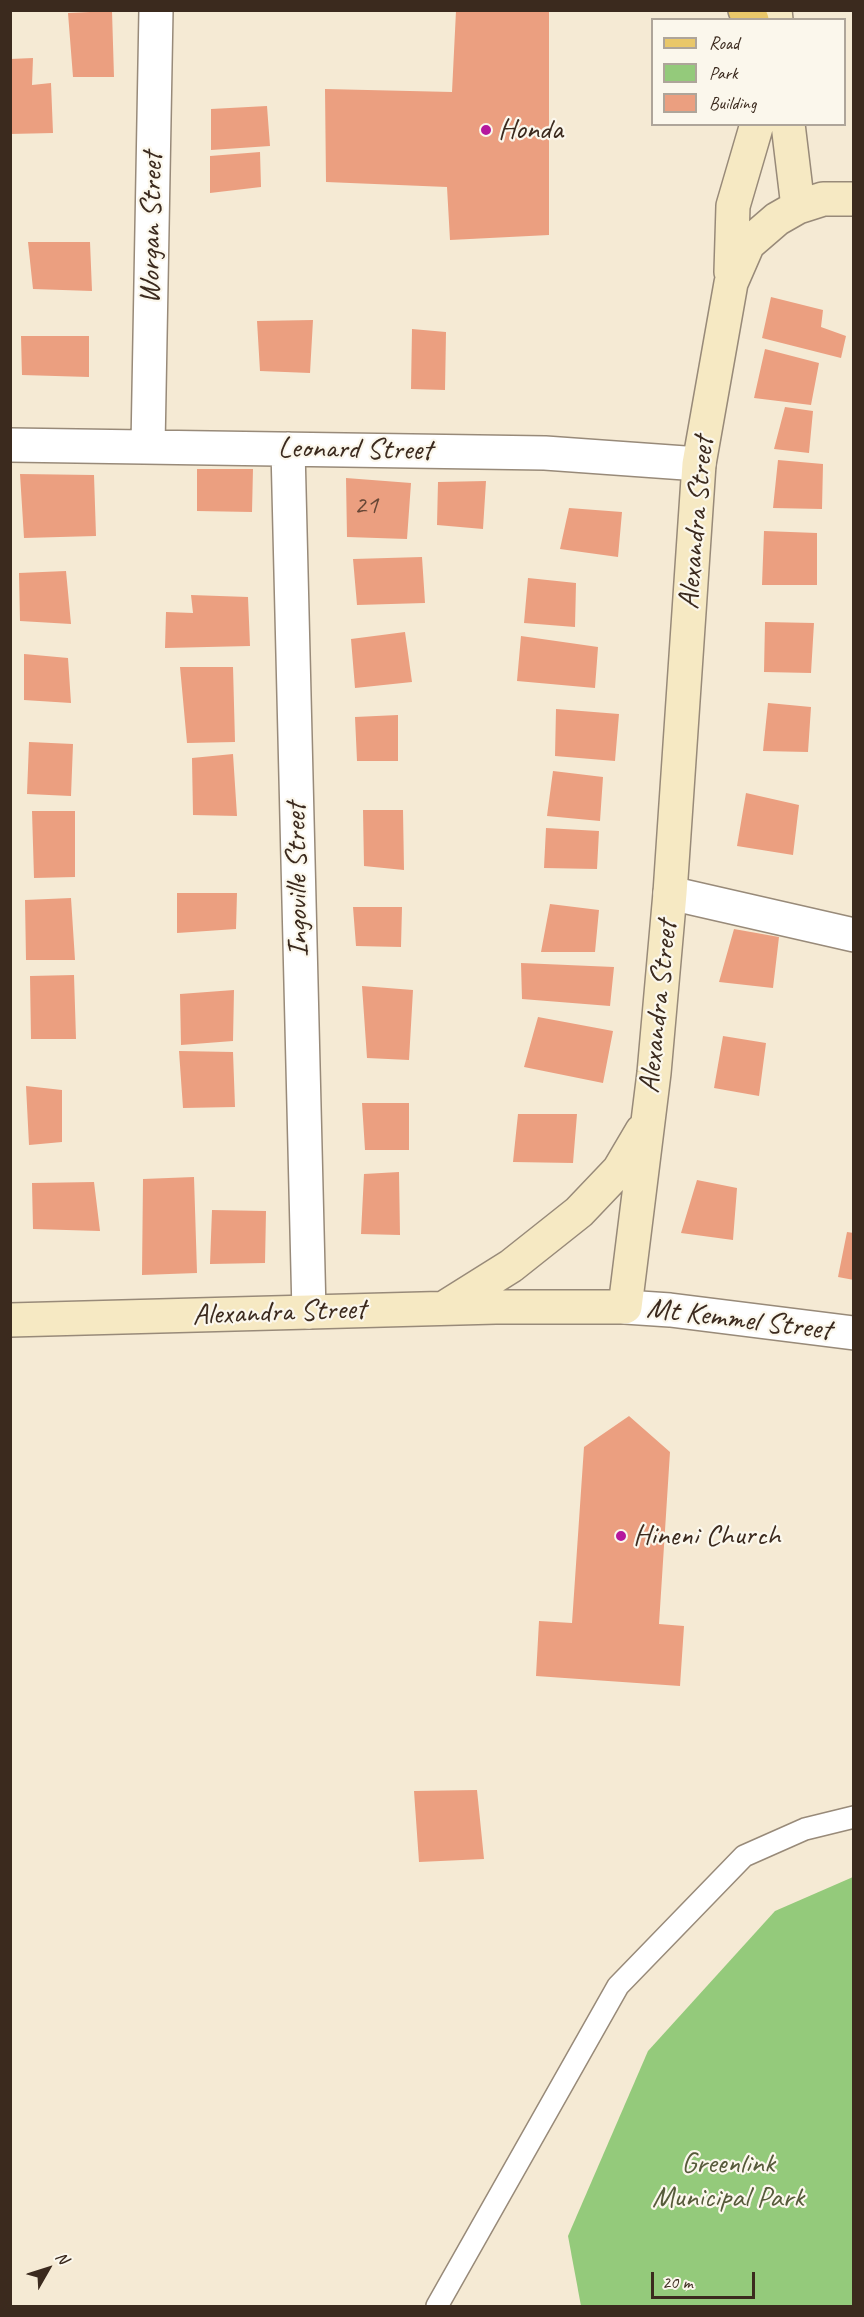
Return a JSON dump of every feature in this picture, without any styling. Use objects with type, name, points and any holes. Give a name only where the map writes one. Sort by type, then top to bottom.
[{"type":"main road","points":[[731,283],[733,206],[756,126]]},
{"type":"main road","points":[[788,126],[798,207]]},
{"type":"main road","name":"Alexandra Street","points":[[10,1320],[443,1308],[625,1307],[654,1073],[670,893],[699,464],[731,283],[748,244],[760,231],[798,207],[823,199],[854,199]]},
{"type":"main road","points":[[443,1308],[511,1266],[579,1212],[618,1170],[647,1122]]},
{"type":"street","name":"Worgan Street","points":[[148,446],[156,10]]},
{"type":"street","name":"Leonard Street","points":[[10,445],[545,453],[699,464]]},
{"type":"street","name":"Ingoville Street","points":[[288,449],[309,1312]]},
{"type":"street","points":[[670,893],[854,935]]},
{"type":"street","name":"Mt Kemmel Street","points":[[625,1307],[670,1310],[854,1334]]},
{"type":"lane","points":[[437,2307],[618,1986],[744,1856],[806,1829],[854,1817]]},
{"type":"green space","name":"Greenlink Municipal Park","points":[[853,1877],[853,2306],[581,2306],[568,2236],[648,2051],[775,1911]]},
{"type":"building","points":[[549,10],[549,235],[450,240],[447,187],[326,182],[325,89],[452,92],[456,11]]},
{"type":"building","points":[[112,11],[114,77],[73,77],[68,13]]},
{"type":"building","points":[[33,58],[32,85],[51,83],[53,133],[10,134],[10,59]]},
{"type":"building","points":[[267,106],[270,146],[211,150],[211,109]]},
{"type":"building","points":[[260,152],[261,187],[210,193],[210,156]]},
{"type":"building","points":[[28,242],[90,242],[92,291],[33,289]]},
{"type":"building","points":[[771,297],[823,310],[821,327],[846,336],[841,358],[762,338]]},
{"type":"building","points":[[313,320],[310,373],[260,371],[257,321]]},
{"type":"building","points":[[412,329],[446,332],[445,390],[411,389]]},
{"type":"building","points":[[21,336],[89,336],[89,377],[22,375]]},
{"type":"building","points":[[765,349],[819,363],[811,405],[754,398]]},
{"type":"building","points":[[785,407],[813,411],[809,453],[774,449]]},
{"type":"building","points":[[778,460],[823,464],[822,509],[773,508]]},
{"type":"building","points":[[197,469],[253,469],[252,512],[197,511]]},
{"type":"building","points":[[20,474],[94,475],[96,536],[24,538]]},
{"type":"building","points":[[346,478],[411,483],[407,539],[347,537]]},
{"type":"building","points":[[486,481],[483,529],[437,525],[438,482]]},
{"type":"building","points":[[569,508],[622,512],[618,557],[560,549]]},
{"type":"building","points":[[764,531],[817,533],[817,585],[762,585]]},
{"type":"building","points":[[422,557],[425,603],[357,605],[353,559]]},
{"type":"building","points":[[66,571],[71,624],[20,621],[19,573]]},
{"type":"building","points":[[528,578],[576,583],[575,627],[524,623]]},
{"type":"building","points":[[191,595],[248,597],[250,646],[165,648],[166,612],[193,613]]},
{"type":"building","points":[[765,622],[814,623],[811,673],[764,672]]},
{"type":"building","points":[[405,632],[412,682],[355,688],[351,639]]},
{"type":"building","points":[[521,636],[598,647],[595,688],[517,681]]},
{"type":"building","points":[[24,654],[68,658],[71,703],[24,700]]},
{"type":"building","points":[[180,667],[233,667],[235,742],[187,743]]},
{"type":"building","points":[[768,703],[811,707],[808,752],[763,751]]},
{"type":"building","points":[[556,709],[619,714],[615,761],[555,756]]},
{"type":"building","points":[[398,715],[398,761],[357,761],[355,717]]},
{"type":"building","points":[[29,742],[73,744],[71,796],[27,794]]},
{"type":"building","points":[[233,754],[237,816],[193,815],[192,758]]},
{"type":"building","points":[[553,771],[603,777],[600,821],[547,816]]},
{"type":"building","points":[[746,793],[799,805],[793,855],[737,846]]},
{"type":"building","points":[[363,810],[403,810],[404,870],[364,866]]},
{"type":"building","points":[[32,811],[75,811],[75,877],[34,878]]},
{"type":"building","points":[[546,828],[599,831],[597,869],[544,868]]},
{"type":"building","points":[[177,893],[237,893],[236,929],[177,933]]},
{"type":"building","points":[[71,898],[75,960],[26,960],[25,900]]},
{"type":"building","points":[[550,904],[599,910],[595,952],[541,952]]},
{"type":"building","points":[[353,907],[402,907],[401,947],[356,946]]},
{"type":"building","points":[[734,929],[779,937],[773,988],[719,982]]},
{"type":"building","points":[[521,963],[614,967],[610,1006],[522,999]]},
{"type":"building","points":[[74,975],[76,1039],[31,1039],[30,976]]},
{"type":"building","points":[[362,986],[413,990],[409,1060],[367,1058]]},
{"type":"building","points":[[234,990],[233,1041],[181,1045],[180,994]]},
{"type":"building","points":[[538,1017],[613,1031],[603,1083],[524,1067]]},
{"type":"building","points":[[723,1036],[766,1043],[759,1096],[714,1088]]},
{"type":"building","points":[[179,1051],[233,1052],[235,1107],[183,1108]]},
{"type":"building","points":[[26,1086],[62,1090],[62,1142],[29,1145]]},
{"type":"building","points":[[362,1103],[409,1103],[409,1150],[365,1150]]},
{"type":"building","points":[[518,1114],[577,1114],[573,1163],[513,1162]]},
{"type":"building","points":[[399,1172],[400,1235],[361,1234],[364,1174]]},
{"type":"building","points":[[194,1177],[197,1273],[142,1275],[143,1179]]},
{"type":"building","points":[[697,1180],[737,1188],[733,1240],[681,1233]]},
{"type":"building","points":[[94,1182],[100,1231],[33,1229],[32,1183]]},
{"type":"building","points":[[212,1210],[266,1211],[265,1263],[210,1264]]},
{"type":"building","points":[[847,1232],[854,1233],[854,1280],[838,1277]]},
{"type":"building","name":"Hineni Church","points":[[629,1416],[670,1452],[659,1624],[684,1626],[680,1686],[536,1676],[539,1621],[572,1623],[584,1447]]},
{"type":"building","points":[[477,1790],[484,1859],[419,1862],[414,1791]]},
{"type":"place","name":"Honda","points":[[486,130]]},
{"type":"place","name":"Hineni Church","points":[[621,1536]]}]
